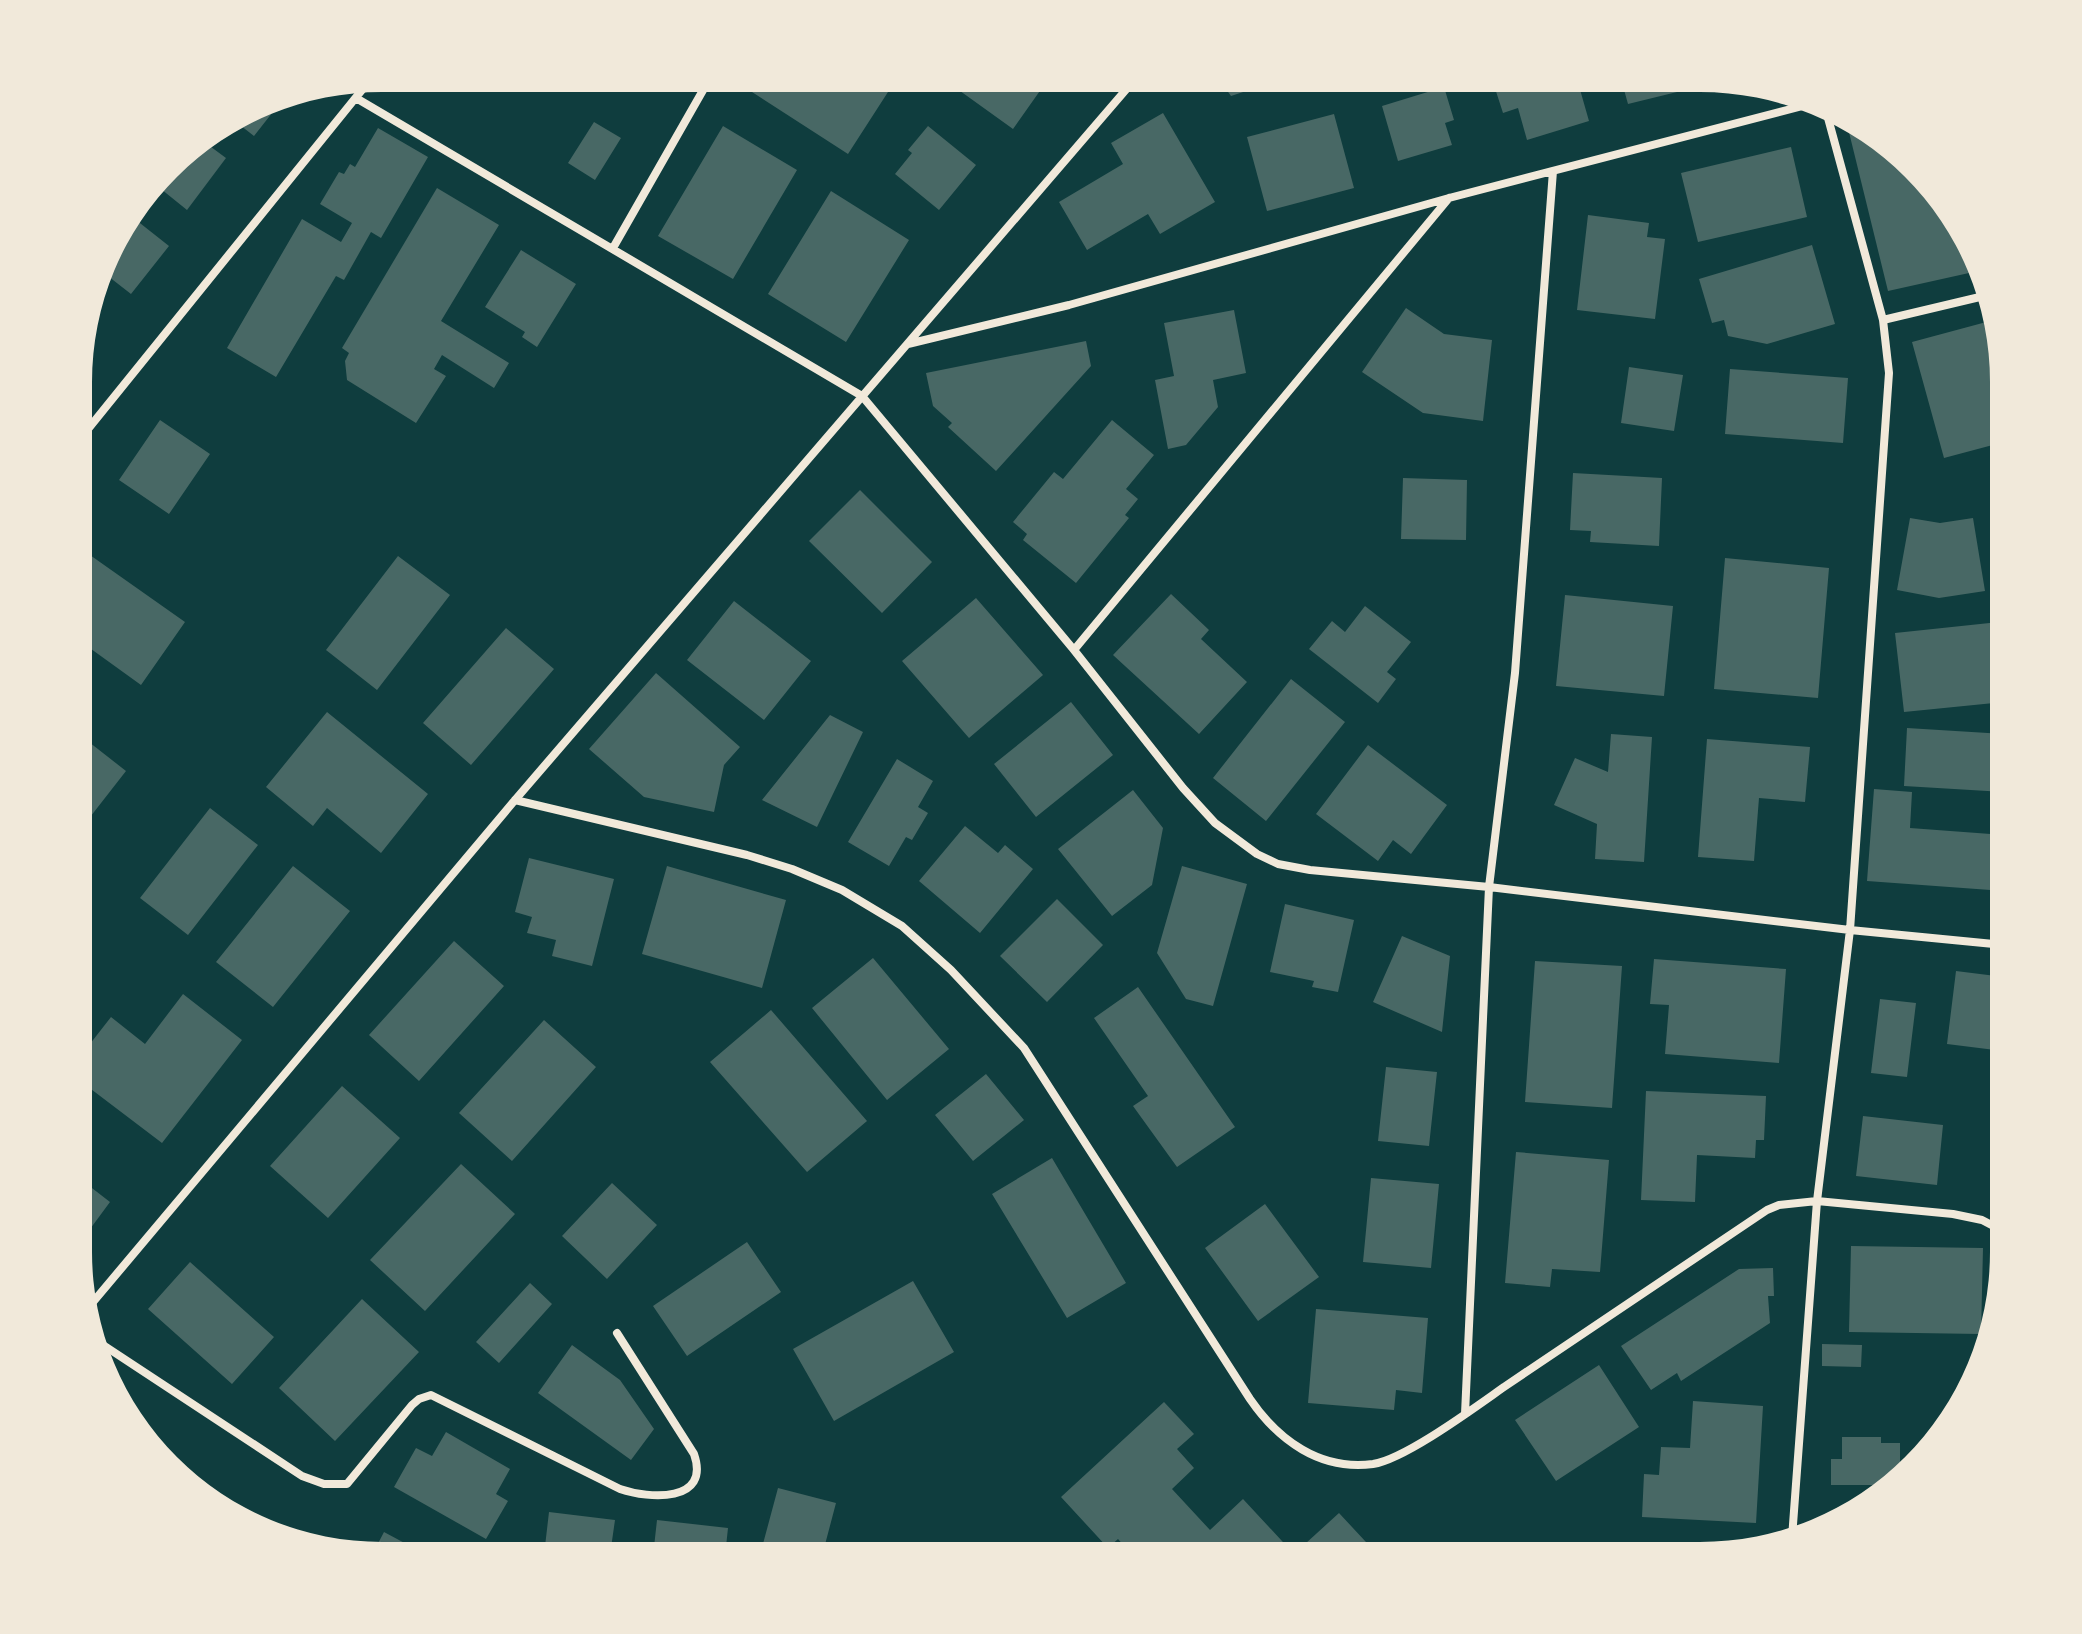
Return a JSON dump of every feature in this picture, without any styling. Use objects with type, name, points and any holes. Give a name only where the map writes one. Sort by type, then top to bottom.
[{"type":"street","points":[[613,248],[702,92]]},
{"type":"street","points":[[96,1299],[515,800],[1124,92]]},
{"type":"street","points":[[92,424],[360,93]]},
{"type":"street","points":[[356,98],[862,396],[1074,650],[1183,788],[1215,823],[1245,847],[1271,861],[1291,867],[1990,944]]},
{"type":"street","points":[[908,344],[1164,280],[1449,198],[1795,108]]},
{"type":"street","points":[[1793,1527],[1817,1201],[1850,930],[1889,373],[1883,320],[1829,123]]},
{"type":"street","points":[[1465,1414],[1489,887],[1515,673],[1553,171]]},
{"type":"street","points":[[1074,650],[1449,198]]},
{"type":"street","points":[[1883,320],[1977,298]]},
{"type":"street","points":[[515,800],[735,852],[792,869],[860,900],[887,915],[911,934],[951,970],[1024,1048],[1250,1399],[1269,1424],[1292,1445],[1312,1455],[1331,1460],[1377,1463],[1399,1454],[1465,1414],[1767,1210],[1779,1205],[1817,1201],[1953,1214],[1990,1224]]},
{"type":"street","points":[[108,1349],[279,1463],[312,1481],[341,1486],[351,1480],[412,1405],[431,1395],[620,1489],[649,1497],[673,1495],[687,1488],[696,1476],[698,1467],[694,1454],[617,1333]]},
{"type":"building","points":[[752,92],[888,92],[848,154]]},
{"type":"building","points":[[961,92],[1039,92],[1013,129]]},
{"type":"building","points":[[1428,92],[1446,92],[1454,120],[1445,123],[1452,145],[1398,161],[1382,106]]},
{"type":"building","points":[[1496,92],[1581,92],[1589,121],[1527,140],[1518,108],[1503,113]]},
{"type":"building","points":[[1625,92],[1677,92],[1628,104]]},
{"type":"building","points":[[1163,113],[1215,202],[1160,234],[1148,214],[1087,250],[1059,202],[1123,164],[1111,143]]},
{"type":"building","points":[[271,114],[254,136],[243,128]]},
{"type":"building","points":[[1334,114],[1354,188],[1267,211],[1247,137]]},
{"type":"building","points":[[594,122],[621,138],[595,180],[568,163]]},
{"type":"building","points":[[723,126],[797,170],[733,279],[658,236]]},
{"type":"building","points":[[928,126],[976,165],[939,210],[895,174],[912,153],[908,150]]},
{"type":"building","points":[[378,128],[428,157],[381,238],[371,232],[344,280],[336,276],[276,377],[227,348],[302,219],[341,242],[352,223],[320,204],[339,172],[344,174],[350,164],[355,167]]},
{"type":"building","points":[[1849,134],[1877,152],[1918,191],[1951,237],[1969,273],[1888,291]]},
{"type":"building","points":[[212,147],[226,158],[187,210],[164,191]]},
{"type":"building","points":[[1791,147],[1807,217],[1698,242],[1681,173]]},
{"type":"building","points":[[437,188],[499,225],[441,321],[509,363],[494,388],[442,355],[434,369],[446,376],[416,423],[347,380],[345,361],[349,353],[342,348]]},
{"type":"building","points":[[831,191],[909,240],[846,342],[768,294]]},
{"type":"building","points":[[1588,215],[1649,223],[1647,237],[1665,239],[1655,319],[1577,310]]},
{"type":"building","points":[[140,223],[169,246],[131,294],[111,279]]},
{"type":"building","points":[[1812,245],[1835,324],[1767,344],[1728,336],[1724,320],[1712,323],[1699,279]]},
{"type":"building","points":[[521,250],[576,284],[537,347],[522,337],[525,332],[485,307]]},
{"type":"building","points":[[1406,308],[1444,334],[1492,340],[1483,421],[1423,413],[1362,372]]},
{"type":"building","points":[[1234,310],[1246,373],[1213,380],[1218,407],[1186,445],[1168,449],[1155,380],[1174,376],[1164,323]]},
{"type":"building","points":[[1984,323],[1988,344],[1990,446],[1944,458],[1912,342]]},
{"type":"building","points":[[1086,341],[1091,366],[996,471],[948,427],[952,423],[933,406],[926,373]]},
{"type":"building","points":[[1629,367],[1683,375],[1674,431],[1621,423]]},
{"type":"building","points":[[1730,369],[1848,378],[1843,443],[1725,434]]},
{"type":"building","points":[[160,420],[210,454],[169,514],[119,480]]},
{"type":"building","points":[[1112,420],[1154,455],[1126,489],[1138,499],[1125,515],[1129,518],[1076,583],[1023,540],[1027,534],[1013,522],[1054,472],[1063,479]]},
{"type":"building","points":[[1573,473],[1662,478],[1659,546],[1590,542],[1591,531],[1570,530]]},
{"type":"building","points":[[1403,478],[1467,480],[1466,540],[1401,539]]},
{"type":"building","points":[[860,490],[932,562],[882,613],[809,541]]},
{"type":"building","points":[[1910,518],[1940,523],[1973,518],[1985,591],[1939,598],[1897,590]]},
{"type":"building","points":[[92,556],[185,622],[141,685],[92,650]]},
{"type":"building","points":[[398,556],[450,595],[377,690],[326,650]]},
{"type":"building","points":[[1725,558],[1829,568],[1818,698],[1714,689]]},
{"type":"building","points":[[1171,594],[1209,630],[1201,639],[1247,682],[1199,734],[1113,655]]},
{"type":"building","points":[[1565,595],[1673,606],[1664,696],[1556,686]]},
{"type":"building","points":[[976,598],[1043,675],[969,738],[902,661]]},
{"type":"building","points":[[734,601],[811,661],[764,720],[687,660]]},
{"type":"building","points":[[1365,606],[1411,642],[1387,672],[1396,679],[1378,703],[1309,649],[1332,621],[1345,632]]},
{"type":"building","points":[[1990,623],[1990,703],[1904,712],[1895,633]]},
{"type":"building","points":[[506,628],[554,669],[471,765],[423,723]]},
{"type":"building","points":[[656,673],[740,747],[724,765],[714,812],[644,797],[589,749]]},
{"type":"building","points":[[1291,679],[1345,722],[1266,821],[1213,778]]},
{"type":"building","points":[[1071,702],[1113,755],[1036,817],[994,764]]},
{"type":"building","points":[[327,712],[428,794],[381,853],[327,808],[313,826],[266,787]]},
{"type":"building","points":[[830,715],[863,732],[817,827],[762,800]]},
{"type":"building","points":[[1907,728],[1990,733],[1990,791],[1904,786]]},
{"type":"building","points":[[1611,734],[1652,737],[1644,862],[1595,859],[1597,824],[1554,805],[1575,758],[1608,772]]},
{"type":"building","points":[[1707,739],[1810,747],[1805,802],[1759,798],[1754,861],[1698,857]]},
{"type":"building","points":[[92,744],[126,771],[92,815]]},
{"type":"building","points":[[1368,745],[1447,805],[1411,854],[1393,840],[1378,861],[1316,814]]},
{"type":"building","points":[[897,759],[933,781],[918,807],[928,813],[912,840],[906,837],[889,866],[848,842]]},
{"type":"building","points":[[1874,789],[1912,792],[1910,828],[1990,834],[1990,890],[1867,881]]},
{"type":"building","points":[[1133,790],[1163,828],[1152,885],[1112,916],[1058,849]]},
{"type":"building","points":[[210,808],[258,845],[188,935],[140,898]]},
{"type":"building","points":[[965,826],[998,853],[1005,845],[1033,869],[980,933],[919,881]]},
{"type":"building","points":[[529,858],[614,879],[592,966],[552,956],[556,940],[527,933],[532,917],[515,912]]},
{"type":"building","points":[[293,866],[350,911],[273,1007],[216,962]]},
{"type":"building","points":[[667,866],[786,900],[762,988],[642,954]]},
{"type":"building","points":[[1182,866],[1247,884],[1213,1006],[1186,999],[1157,953]]},
{"type":"building","points":[[1057,899],[1103,945],[1047,1002],[1000,956]]},
{"type":"building","points":[[1285,904],[1354,920],[1338,992],[1312,987],[1314,981],[1270,972]]},
{"type":"building","points":[[1402,936],[1450,956],[1442,1032],[1373,1002]]},
{"type":"building","points":[[454,941],[504,986],[419,1081],[369,1035]]},
{"type":"building","points":[[873,958],[949,1049],[887,1100],[812,1008]]},
{"type":"building","points":[[1654,959],[1786,969],[1779,1063],[1665,1054],[1669,1005],[1650,1004]]},
{"type":"building","points":[[1535,961],[1622,966],[1612,1108],[1525,1102]]},
{"type":"building","points":[[1956,971],[1990,975],[1990,1049],[1947,1044]]},
{"type":"building","points":[[1138,987],[1235,1127],[1177,1167],[1133,1106],[1148,1096],[1094,1018]]},
{"type":"building","points":[[183,994],[242,1040],[162,1143],[92,1090],[92,1041],[111,1017],[145,1044]]},
{"type":"building","points":[[1880,999],[1916,1003],[1907,1077],[1871,1073]]},
{"type":"building","points":[[771,1010],[867,1121],[807,1172],[710,1062]]},
{"type":"building","points":[[544,1020],[596,1067],[512,1161],[459,1113]]},
{"type":"building","points":[[1386,1067],[1437,1072],[1429,1146],[1378,1141]]},
{"type":"building","points":[[986,1074],[1024,1120],[973,1161],[935,1115]]},
{"type":"building","points":[[342,1086],[400,1138],[328,1218],[270,1166]]},
{"type":"building","points":[[1646,1091],[1766,1096],[1764,1140],[1756,1140],[1755,1158],[1697,1155],[1695,1202],[1641,1200]]},
{"type":"building","points":[[1863,1116],[1943,1125],[1937,1185],[1856,1176]]},
{"type":"building","points":[[1516,1152],[1609,1160],[1600,1272],[1552,1269],[1550,1287],[1505,1283]]},
{"type":"building","points":[[1052,1158],[1126,1283],[1067,1318],[992,1194]]},
{"type":"building","points":[[461,1164],[515,1214],[425,1311],[370,1260]]},
{"type":"building","points":[[1371,1178],[1439,1184],[1431,1268],[1363,1262]]},
{"type":"building","points":[[612,1183],[657,1225],[607,1279],[562,1236]]},
{"type":"building","points":[[92,1188],[110,1202],[92,1226]]},
{"type":"building","points":[[1265,1204],[1319,1277],[1258,1321],[1205,1248]]},
{"type":"building","points":[[747,1242],[781,1292],[687,1356],[653,1306]]},
{"type":"building","points":[[1851,1246],[1983,1248],[1981,1321],[1978,1334],[1849,1332]]},
{"type":"building","points":[[190,1262],[274,1337],[232,1384],[148,1309]]},
{"type":"building","points":[[1773,1268],[1774,1296],[1768,1296],[1770,1323],[1681,1381],[1677,1373],[1651,1390],[1621,1346],[1739,1269]]},
{"type":"building","points":[[913,1281],[954,1352],[834,1421],[793,1349]]},
{"type":"building","points":[[530,1283],[552,1304],[499,1363],[476,1342]]},
{"type":"building","points":[[362,1299],[419,1352],[335,1441],[279,1388]]},
{"type":"building","points":[[1316,1309],[1428,1318],[1422,1393],[1396,1390],[1394,1410],[1308,1403]]},
{"type":"building","points":[[1822,1344],[1862,1345],[1861,1367],[1822,1366]]},
{"type":"building","points":[[572,1345],[620,1380],[654,1429],[631,1460],[538,1393]]},
{"type":"building","points":[[1599,1365],[1639,1427],[1556,1481],[1515,1420]]},
{"type":"building","points":[[1693,1401],[1763,1406],[1756,1523],[1642,1517],[1644,1474],[1659,1475],[1661,1447],[1690,1448]]},
{"type":"building","points":[[1164,1402],[1194,1434],[1177,1449],[1194,1468],[1172,1489],[1210,1530],[1243,1499],[1283,1542],[1121,1542],[1118,1539],[1102,1542],[1061,1497]]},
{"type":"building","points":[[446,1432],[510,1469],[496,1494],[508,1501],[486,1539],[394,1487],[416,1448],[432,1456]]},
{"type":"building","points":[[1842,1437],[1881,1437],[1881,1443],[1900,1443],[1900,1462],[1873,1485],[1831,1485],[1831,1459],[1842,1459]]},
{"type":"building","points":[[778,1488],[836,1503],[826,1542],[763,1542]]},
{"type":"building","points":[[549,1512],[615,1520],[612,1542],[546,1542]]},
{"type":"building","points":[[1339,1513],[1366,1542],[1307,1542]]},
{"type":"building","points":[[657,1520],[728,1528],[726,1542],[655,1542]]},
{"type":"building","points":[[384,1532],[403,1542],[382,1542],[379,1542]]}]
